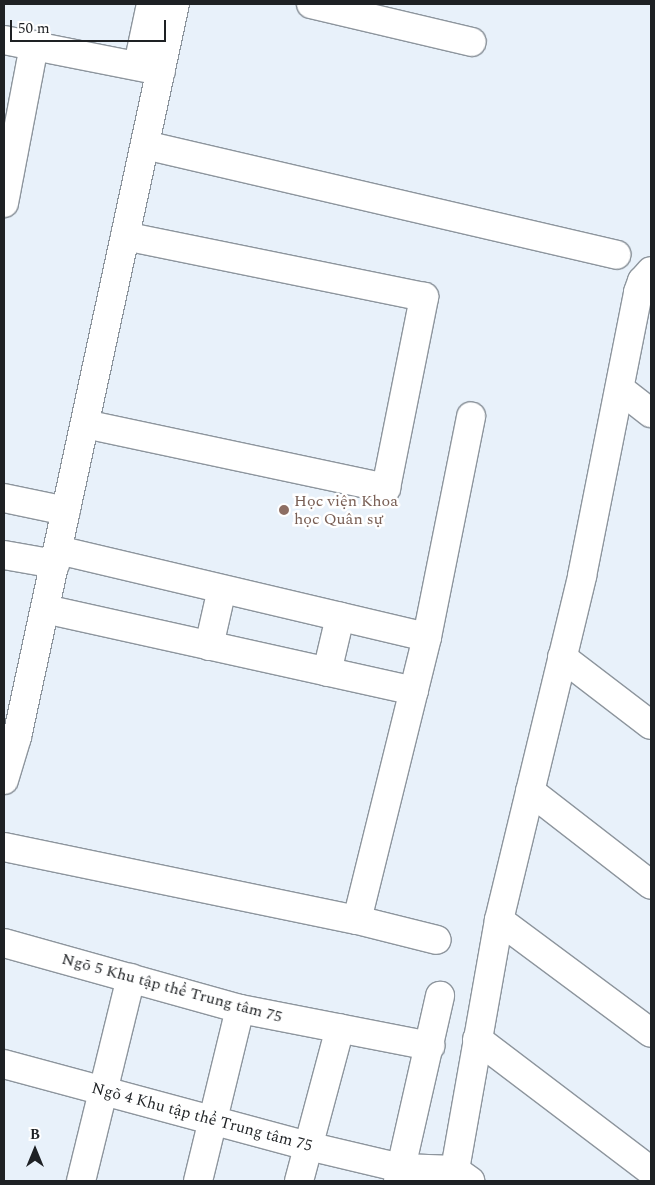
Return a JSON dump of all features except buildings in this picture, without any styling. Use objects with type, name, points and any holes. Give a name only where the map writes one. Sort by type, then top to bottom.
[{"type":"street","points":[[4,780],[11,736],[45,609],[145,145],[151,4]]},
{"type":"street","points":[[149,68],[175,4]]},
{"type":"street","points":[[311,4],[472,42]]},
{"type":"street","points":[[4,40],[149,68]]},
{"type":"street","points":[[4,203],[34,45]]},
{"type":"street","points":[[145,145],[616,255]]},
{"type":"street","points":[[84,424],[386,488],[424,297],[125,236]]},
{"type":"street","points":[[459,1178],[477,1040],[499,920],[562,657],[620,389],[638,292],[642,281],[651,271]]},
{"type":"street","points":[[620,389],[651,413]]},
{"type":"street","points":[[358,920],[427,637],[471,416]]},
{"type":"street","points":[[4,498],[66,511]]},
{"type":"street","points":[[4,555],[56,557],[222,589],[427,637]]},
{"type":"street","points":[[210,646],[222,589]]},
{"type":"street","points":[[45,609],[414,692]]},
{"type":"street","points":[[327,672],[340,617]]},
{"type":"street","points":[[562,657],[651,725]]},
{"type":"street","points":[[530,791],[651,885]]},
{"type":"street","points":[[4,847],[358,920],[437,940]]},
{"type":"street","points":[[499,920],[651,1033]]},
{"type":"street","name":"Ngõ 5 Khu tập thể Trung tâm 75","points":[[4,943],[240,1009],[430,1046]]},
{"type":"street","points":[[81,1181],[131,978]]},
{"type":"street","points":[[400,1175],[440,996]]},
{"type":"street","points":[[198,1181],[240,1009]]},
{"type":"street","points":[[299,1181],[340,1028]]},
{"type":"street","points":[[477,1040],[651,1171]]},
{"type":"street","name":"Ngõ 4 Khu tập thể Trung tâm 75","points":[[4,1064],[308,1146],[400,1175],[459,1178]]},
{"type":"place","name":"Học viện Khoa học Quân sự","points":[[284,510]]}]
